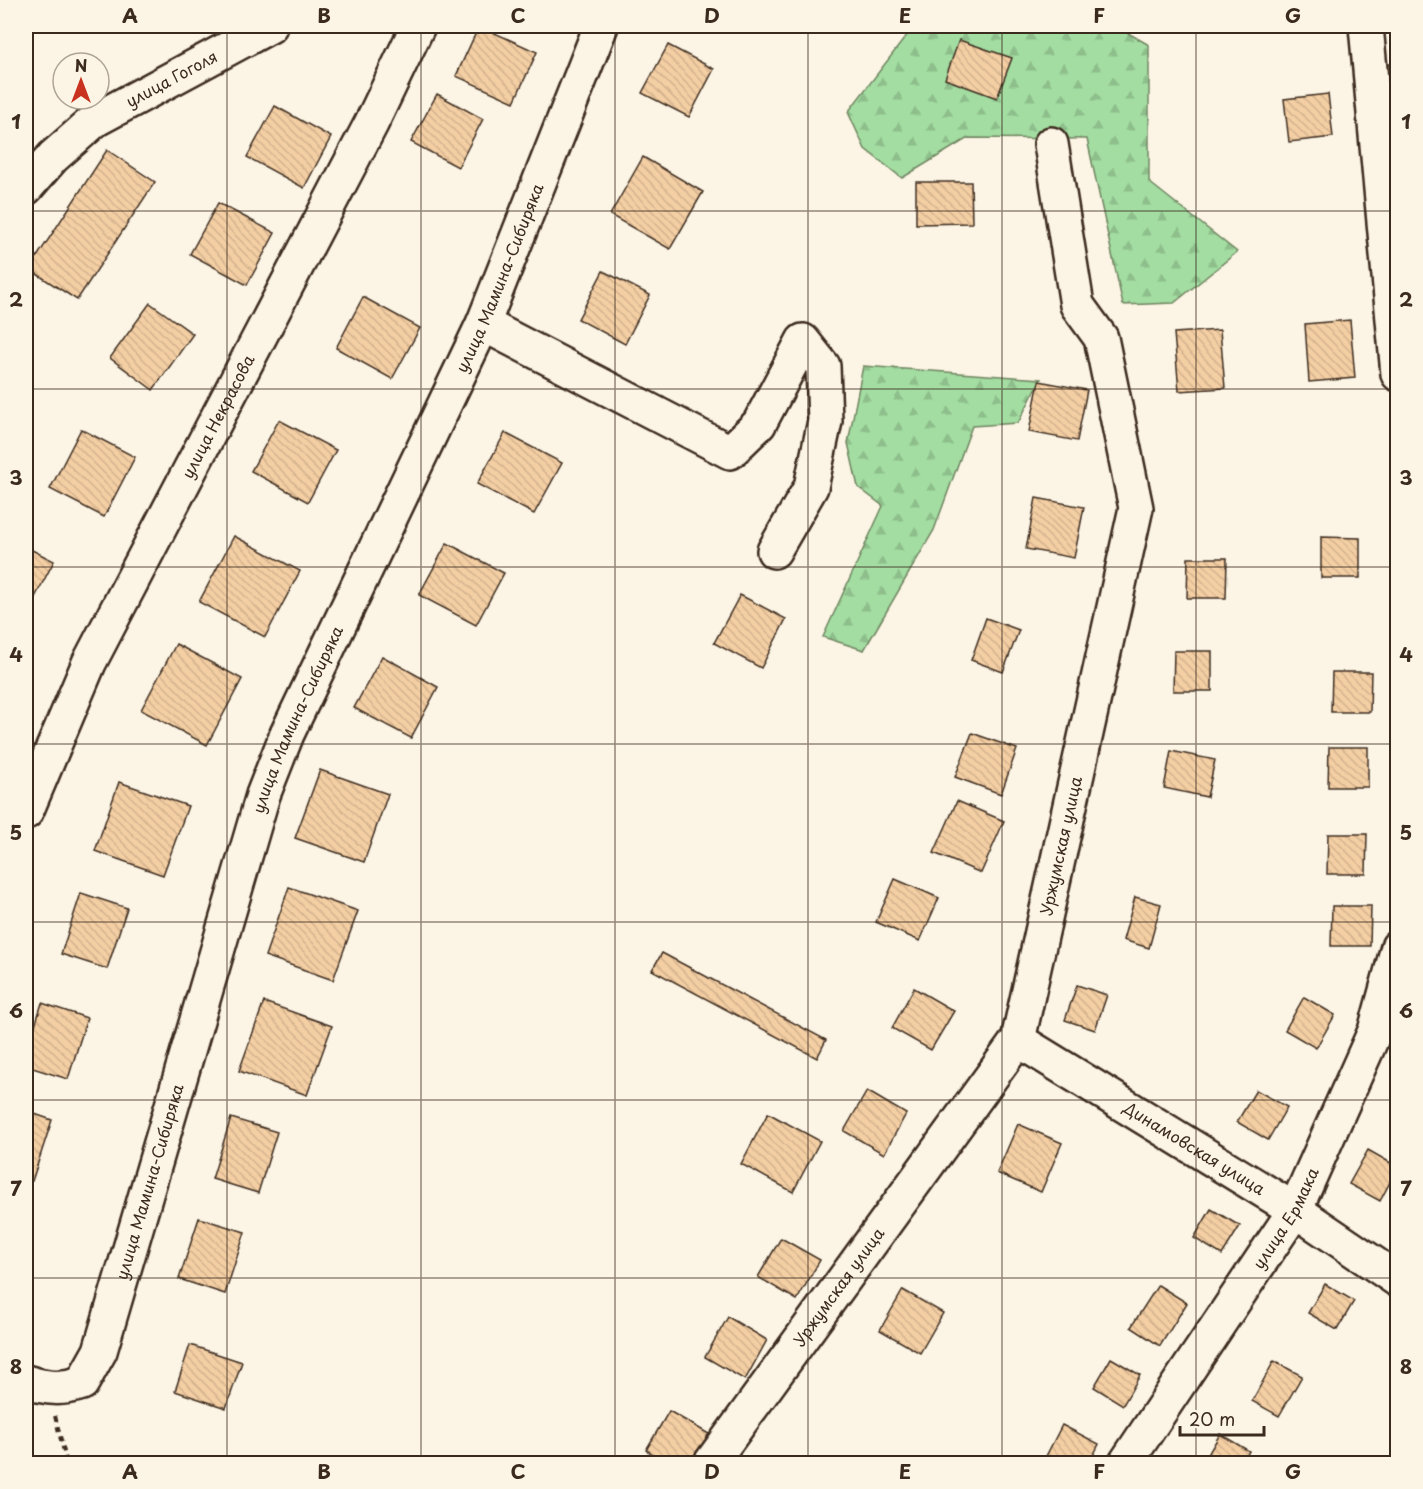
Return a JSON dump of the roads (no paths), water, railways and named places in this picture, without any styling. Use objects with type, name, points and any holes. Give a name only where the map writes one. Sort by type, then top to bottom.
[{"type":"street","name":"улица Гоголя","points":[[26,188],[53,157],[95,120],[270,26]]},
{"type":"street","name":"улица Некрасова","points":[[26,812],[89,663],[371,124],[418,26]]},
{"type":"street","name":"улица Мамина-Сибиряка","points":[[37,1386],[68,1388],[82,1383],[99,1351],[263,795],[287,734],[483,324],[601,26]]},
{"type":"street","points":[[1366,26],[1398,374]]},
{"type":"street","name":"Уржумская улица","points":[[710,1464],[1018,1040],[1136,508],[1101,338],[1077,305],[1051,144]]},
{"type":"street","points":[[483,324],[730,452],[759,424],[803,341],[824,366],[825,421],[811,487],[774,551]]},
{"type":"street","name":"улица Ермака","points":[[1125,1464],[1295,1210],[1375,1031],[1398,947]]},
{"type":"street","name":"Динамовская улица","points":[[1018,1040],[1295,1210],[1398,1280]]}]
